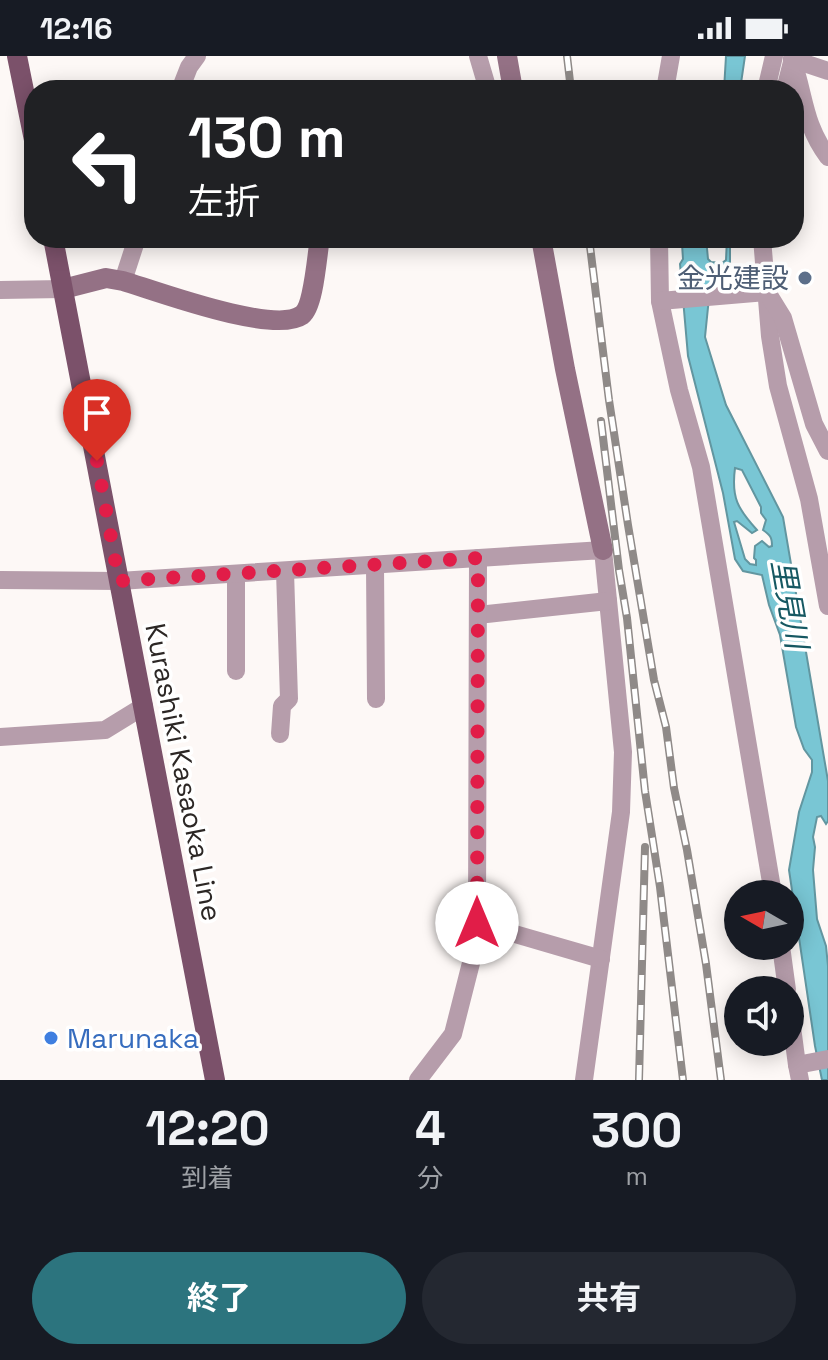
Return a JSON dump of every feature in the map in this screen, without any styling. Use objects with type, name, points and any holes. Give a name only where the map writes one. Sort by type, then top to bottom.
[{"type":"main road","points":[[17,56],[24,91]]},
{"type":"main road","name":"Kurashiki Kasaoka Line","points":[[55,248],[215,1080]]},
{"type":"street","points":[[184,80],[197,56]]},
{"type":"street","points":[[478,56],[485,80]]},
{"type":"street","points":[[507,56],[511,80]]},
{"type":"street","points":[[667,80],[671,56]]},
{"type":"street","points":[[786,57],[828,71]]},
{"type":"street","points":[[772,80],[786,57]]},
{"type":"street","points":[[785,80],[786,57]]},
{"type":"street","points":[[786,57],[799,80]]},
{"type":"street","points":[[804,109],[817,143],[828,157]]},
{"type":"street","points":[[123,281],[134,248]]},
{"type":"street","points":[[0,290],[63,289],[106,278],[229,313],[274,320],[291,319],[304,314],[309,303],[318,248]]},
{"type":"street","points":[[543,248],[603,550],[623,752],[621,812],[584,1080]]},
{"type":"street","points":[[659,248],[660,301],[679,390],[701,467],[771,880]]},
{"type":"street","points":[[763,248],[770,336],[778,386],[809,499],[828,606]]},
{"type":"street","points":[[765,267],[767,248]]},
{"type":"street","points":[[660,301],[767,292]]},
{"type":"street","points":[[767,292],[783,318],[828,451]]},
{"type":"street","points":[[805,483],[828,511]]},
{"type":"street","points":[[0,580],[119,581],[603,550]]},
{"type":"street","points":[[418,1080],[453,1034],[471,963],[477,923],[478,558]]},
{"type":"street","points":[[375,565],[376,699]]},
{"type":"street","points":[[280,734],[282,706],[289,699],[285,571]]},
{"type":"street","points":[[236,574],[236,671]]},
{"type":"street","points":[[478,615],[608,601]]},
{"type":"street","points":[[0,737],[105,730],[144,706]]},
{"type":"street","points":[[477,923],[601,959]]},
{"type":"street","points":[[798,1072],[828,1059]]},
{"type":"water","points":[[726,56],[745,56],[741,80],[725,80]]},
{"type":"water","name":"里見川","points":[[682,248],[707,248],[711,262],[722,263],[726,260],[727,248],[730,248],[730,262],[712,268],[705,337],[726,405],[783,517],[828,781],[828,821],[826,824],[821,816],[817,817],[813,837],[813,870],[817,919],[826,946],[828,966],[828,1080],[822,1080],[802,960],[804,880],[790,880],[789,870],[799,812],[812,772],[812,760],[796,727],[780,635],[762,575],[743,571],[735,559],[723,493],[688,356],[680,264]],"holes":[[[735,468],[742,470],[761,507],[766,520],[763,530],[772,540],[772,546],[762,541],[755,546],[756,565],[745,559],[734,522],[737,521],[752,533],[757,530],[745,516],[735,495]]]},
{"type":"railway","points":[[567,56],[570,80]]},
{"type":"railway","points":[[590,248],[628,525],[687,850],[721,1080]]},
{"type":"railway","points":[[601,421],[683,1080]]},
{"type":"railway","points":[[639,1080],[645,847]]},
{"type":"place","name":"金光建設","points":[[805,278]]},
{"type":"place","name":"Marunaka","points":[[51,1038]]},
{"type":"route","points":[[97,461],[119,581],[478,558],[477,923]]}]
